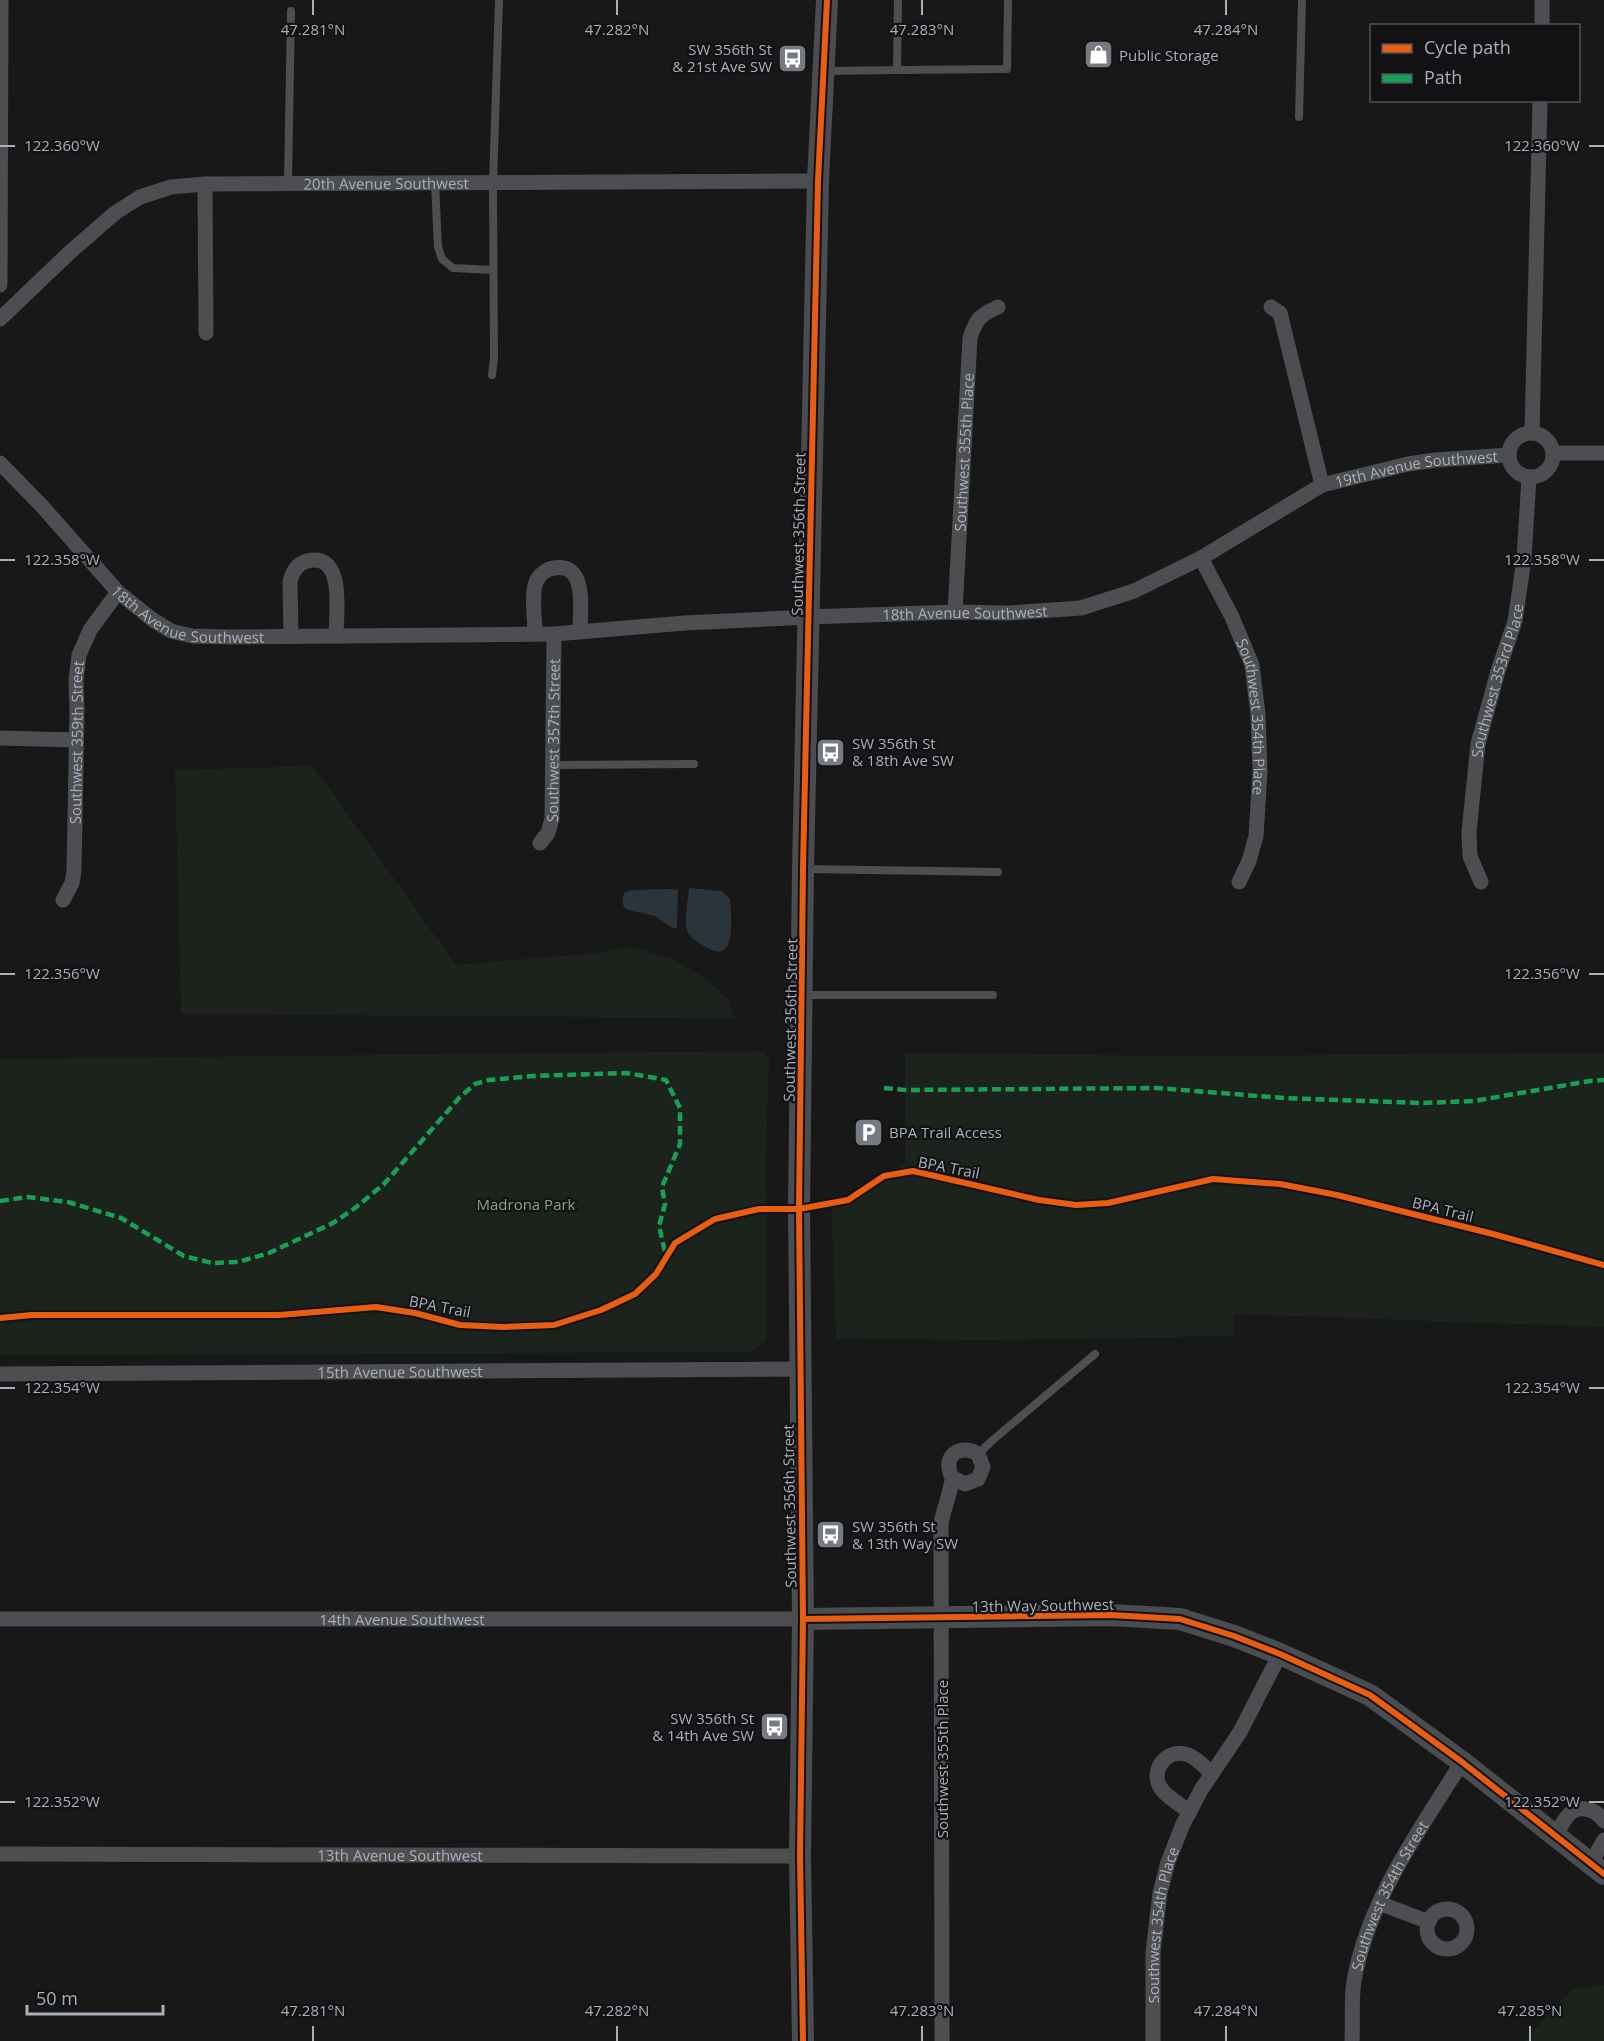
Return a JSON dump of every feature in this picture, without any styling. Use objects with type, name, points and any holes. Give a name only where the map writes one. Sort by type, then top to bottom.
[{"type":"main road","name":"Southwest 356th Street","points":[[803,2041],[800,1856],[802,1619],[799,1209],[803,869],[818,181],[827,0]]},
{"type":"main road","name":"13th Way Southwest","points":[[802,1619],[1111,1615],[1180,1619],[1280,1654],[1370,1695],[1462,1762],[1597,1869]]},
{"type":"street","points":[[0,285],[1,0]]},
{"type":"street","points":[[1542,0],[1542,24]]},
{"type":"street","points":[[1532,433],[1540,102]]},
{"type":"street","name":"20th Avenue Southwest","points":[[0,320],[69,253],[115,213],[140,197],[171,187],[205,184],[288,183],[818,181]]},
{"type":"street","points":[[205,184],[206,333]]},
{"type":"street","name":"Southwest 355th Place","points":[[955,612],[970,338],[975,322],[984,313],[999,307]]},
{"type":"street","points":[[1271,308],[1280,314],[1322,485]]},
{"type":"street","points":[[1532,433],[1547,439],[1553,453],[1551,463],[1546,470],[1529,477],[1516,470],[1509,455],[1513,444],[1519,437],[1532,433]]},
{"type":"street","points":[[1553,453],[1604,453]]},
{"type":"street","name":"19th Avenue Southwest","points":[[1322,485],[1408,464],[1509,455]]},
{"type":"street","name":"18th Avenue Southwest","points":[[0,463],[41,505],[118,592],[171,631],[192,636],[554,634],[685,623],[955,612],[1009,613],[1081,608],[1134,591],[1201,558],[1322,485]]},
{"type":"street","name":"Southwest 353rd Place","points":[[1481,882],[1470,856],[1469,832],[1474,776],[1478,744],[1498,671],[1515,621],[1524,560],[1529,477]]},
{"type":"street","name":"Southwest 354th Place","points":[[1201,558],[1233,617],[1252,666],[1258,714],[1260,772],[1256,836],[1249,861],[1239,882]]},
{"type":"street","name":"18th Avenue Southwest","points":[[291,636],[290,582],[292,574],[302,562],[310,560],[325,563],[335,576],[336,636]]},
{"type":"street","points":[[535,634],[534,590],[536,582],[540,575],[554,568],[569,571],[579,583],[580,632]]},
{"type":"street","name":"Southwest 359th Street","points":[[63,900],[72,883],[74,871],[76,680],[80,655],[90,630],[118,592]]},
{"type":"street","name":"Southwest 357th Street","points":[[540,843],[548,833],[552,819],[554,634]]},
{"type":"street","points":[[0,738],[75,740]]},
{"type":"street","name":"15th Avenue Southwest","points":[[0,1374],[800,1369]]},
{"type":"street","name":"Southwest 355th Place","points":[[942,2041],[941,1523],[953,1478],[948,1466],[950,1459],[954,1454],[966,1449],[978,1454]]},
{"type":"street","points":[[953,1478],[965,1484],[978,1479],[983,1467],[978,1454]]},
{"type":"street","name":"14th Avenue Southwest","points":[[0,1619],[802,1619]]},
{"type":"street","name":"Southwest 354th Place","points":[[1153,2041],[1153,1952],[1159,1902],[1168,1862],[1183,1824],[1240,1731],[1280,1654]]},
{"type":"street","points":[[1190,1812],[1162,1791],[1157,1776],[1158,1768],[1168,1756],[1183,1753],[1191,1756],[1212,1774]]},
{"type":"street","name":"Southwest 354th Street","points":[[1352,2041],[1354,1983],[1359,1960],[1379,1903],[1400,1863],[1462,1762]]},
{"type":"street","points":[[1556,1836],[1566,1817],[1572,1811],[1579,1809],[1594,1811],[1604,1821]]},
{"type":"street","name":"13th Way Southwest","points":[[1597,1869],[1604,1840]]},
{"type":"street","name":"13th Avenue Southwest","points":[[0,1854],[800,1856]]},
{"type":"street","points":[[1379,1903],[1429,1922]]},
{"type":"lane","points":[[492,375],[494,358],[493,183],[499,0]]},
{"type":"lane","points":[[897,69],[898,0]]},
{"type":"lane","points":[[825,71],[1007,69],[1008,0]]},
{"type":"lane","points":[[1299,117],[1302,0]]},
{"type":"lane","points":[[288,183],[291,11]]},
{"type":"lane","points":[[435,183],[438,247],[442,259],[453,268],[493,270]]},
{"type":"lane","points":[[552,765],[694,764]]},
{"type":"lane","points":[[803,869],[998,872]]},
{"type":"lane","points":[[802,995],[993,994]]},
{"type":"lane","points":[[978,1454],[1095,1354]]},
{"type":"green space","points":[[313,766],[456,965],[596,953],[630,947],[674,959],[710,982],[728,1000],[734,1018],[181,1014],[175,770]]},
{"type":"green space","name":"Madrona Park","points":[[765,1051],[765,1057],[769,1058],[766,1160],[767,1336],[765,1342],[752,1352],[0,1355],[0,1059]]},
{"type":"green space","points":[[905,1053],[1193,1056],[1604,1053],[1604,1327],[1234,1314],[1233,1336],[979,1340],[836,1338],[831,1195],[848,1200],[905,1163]]},
{"type":"green space","points":[[1604,1985],[1604,2041],[1524,2041],[1571,1990]]},
{"type":"shaded area","points":[[689,888],[722,891],[730,899],[730,938],[723,950],[715,951],[704,946],[688,933],[686,920]]},
{"type":"shaded area","points":[[678,890],[677,927],[674,929],[655,916],[628,910],[623,904],[625,892]]},
{"type":"marked path","points":[[0,1201],[27,1197],[68,1202],[121,1218],[184,1256],[212,1263],[238,1262],[269,1253],[333,1223],[355,1208],[384,1184],[460,1097],[475,1084],[489,1080],[532,1076],[627,1073],[666,1080],[680,1108],[680,1144],[662,1187],[665,1204],[659,1226],[666,1256]]},
{"type":"marked path","points":[[884,1088],[905,1090],[1157,1088],[1284,1098],[1421,1103],[1474,1101],[1604,1080]]},
{"type":"cycle path","points":[[803,2041],[800,1856],[803,1619],[799,1209],[803,869],[818,181],[827,0]]},
{"type":"cycle path","name":"BPA Trail","points":[[0,1318],[32,1315],[279,1315],[376,1307],[415,1313],[460,1325],[503,1327],[554,1325],[601,1310],[635,1294],[656,1274],[675,1243],[715,1219],[759,1209],[799,1209],[848,1200],[884,1176],[913,1171],[1039,1200],[1076,1205],[1108,1203],[1213,1179],[1280,1184],[1337,1195],[1493,1234],[1604,1265]]},
{"type":"cycle path","points":[[803,1619],[1111,1615],[1180,1619],[1234,1636],[1370,1695],[1462,1762],[1604,1874]]},
{"type":"place","name":"Public Storage","points":[[1098,55]]},
{"type":"place","name":"SW 356th St & 21st Ave SW","points":[[793,58]]},
{"type":"place","name":"SW 356th St & 18th Ave SW","points":[[831,752]]},
{"type":"place","name":"BPA Trail Access","points":[[868,1132]]},
{"type":"place","name":"SW 356th St & 13th Way SW","points":[[831,1535]]},
{"type":"place","name":"SW 356th St & 14th Ave SW","points":[[775,1727]]}]
